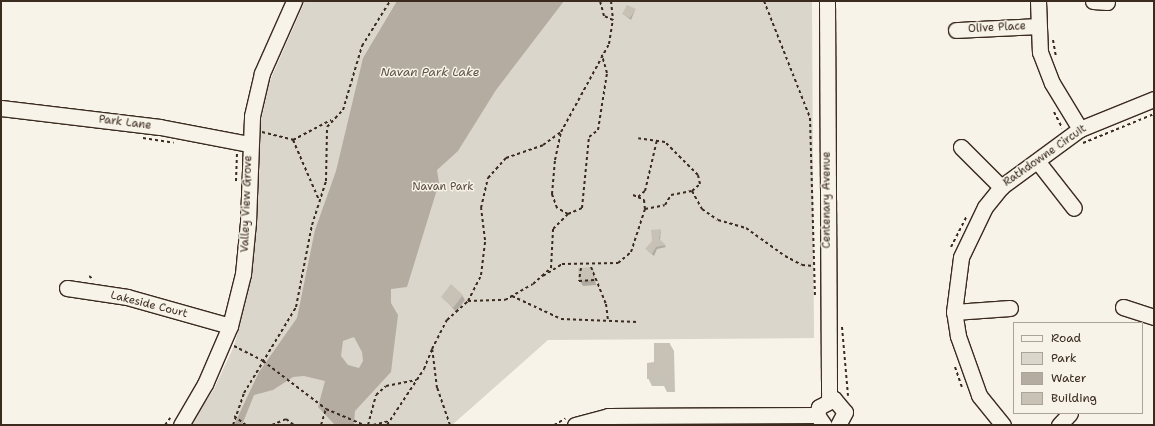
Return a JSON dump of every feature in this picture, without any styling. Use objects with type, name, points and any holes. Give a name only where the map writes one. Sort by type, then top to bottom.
[{"type":"street","name":"Valley View Grove","points":[[177,419],[224,342],[230,326],[243,274],[247,236],[245,138],[262,73],[294,1]]},
{"type":"street","name":"Centenary Avenue","points":[[827,1],[829,399]]},
{"type":"street","points":[[1038,1],[1037,26],[1040,52],[1052,83],[1080,129]]},
{"type":"street","name":"Olive Place","points":[[956,30],[1037,26]]},
{"type":"street","name":"Rathdowne Circuit","points":[[1003,425],[979,395],[969,374],[954,312],[960,257],[985,207],[1001,187],[1038,162],[1080,129],[1154,99]]},
{"type":"street","name":"Park Lane","points":[[1,108],[245,138]]},
{"type":"street","points":[[961,147],[1001,187]]},
{"type":"street","points":[[1038,162],[1074,208]]},
{"type":"street","name":"Lakeside Court","points":[[67,288],[127,297],[230,326]]},
{"type":"street","points":[[1123,307],[1154,317]]},
{"type":"street","points":[[954,312],[1010,308]]},
{"type":"street","points":[[575,425],[608,416],[821,420],[819,406],[829,399],[838,401],[844,407],[845,416],[838,425]]},
{"type":"street","points":[[1059,425],[1069,414]]},
{"type":"path","points":[[236,187],[245,138],[293,140],[331,120],[343,110],[362,46],[390,1]]},
{"type":"path","points":[[600,1],[604,16],[613,20]]},
{"type":"path","points":[[568,214],[557,208],[552,194],[561,132],[609,44],[613,20],[612,1]]},
{"type":"path","points":[[692,191],[702,209],[718,220],[746,228],[785,256],[813,266],[810,118],[764,1]]},
{"type":"path","points":[[1051,32],[1057,60]]},
{"type":"path","points":[[533,284],[550,268],[553,229],[568,214],[582,208],[589,137],[598,130],[607,73],[602,55]]},
{"type":"path","points":[[1076,146],[1154,114]]},
{"type":"path","points":[[233,425],[234,416],[263,361],[296,307],[319,200],[326,181],[327,127],[331,120]]},
{"type":"path","points":[[387,425],[416,380],[447,320],[468,301],[483,264],[481,208],[488,178],[506,158],[543,145],[561,132]]},
{"type":"path","points":[[638,138],[665,142],[698,175],[700,184],[692,191],[675,193],[665,205],[645,209]]},
{"type":"path","points":[[293,140],[319,200]]},
{"type":"path","points":[[638,197],[646,191],[650,179],[651,159],[657,140]]},
{"type":"path","points":[[468,301],[505,300],[533,284],[557,265],[582,267],[618,263],[631,252],[645,209],[644,200],[633,195]]},
{"type":"path","points":[[589,266],[593,267],[594,280],[606,304],[608,322]]},
{"type":"path","points":[[582,267],[578,268],[579,281],[594,280]]},
{"type":"path","points":[[512,296],[561,319],[638,322]]},
{"type":"path","points":[[842,320],[848,398]]},
{"type":"path","points":[[224,342],[263,361],[326,409],[363,424]]},
{"type":"path","points":[[432,349],[437,388],[450,425]]},
{"type":"path","points":[[368,425],[376,395],[386,386],[416,380]]},
{"type":"path","points":[[321,425],[326,409]]},
{"type":"path","points":[[234,416],[246,425]]},
{"type":"path","points":[[165,425],[177,419]]},
{"type":"path","points":[[272,425],[286,419],[294,425]]},
{"type":"path","points":[[373,425],[390,421]]},
{"type":"green space","name":"Navan Park","points":[[305,1],[812,1],[814,338],[548,340],[452,425],[190,425],[214,389],[234,346],[247,297],[253,264],[260,125],[269,83]]},
{"type":"water","name":"Navan Park Lake","points":[[397,1],[564,1],[496,90],[458,151],[437,170],[439,183],[407,287],[391,289],[391,303],[398,315],[391,372],[355,411],[354,425],[335,425],[318,407],[325,381],[304,376],[293,377],[273,390],[254,395],[242,425],[234,425],[259,372],[297,318],[315,230],[336,171],[363,58]],"holes":[[[354,337],[362,352],[363,361],[359,368],[348,365],[341,356],[343,341]]]},
{"type":"building","points":[[627,5],[636,9],[630,18],[622,14]]},
{"type":"building","points":[[661,229],[659,239],[666,245],[656,247],[652,254],[645,249],[652,241],[651,230]]},
{"type":"building","points":[[593,267],[594,280],[579,281],[578,268]]},
{"type":"building","points":[[451,284],[463,295],[453,308],[441,297]]},
{"type":"building","points":[[654,343],[670,343],[671,385],[662,385],[662,378],[647,379],[647,363],[654,362]]}]
